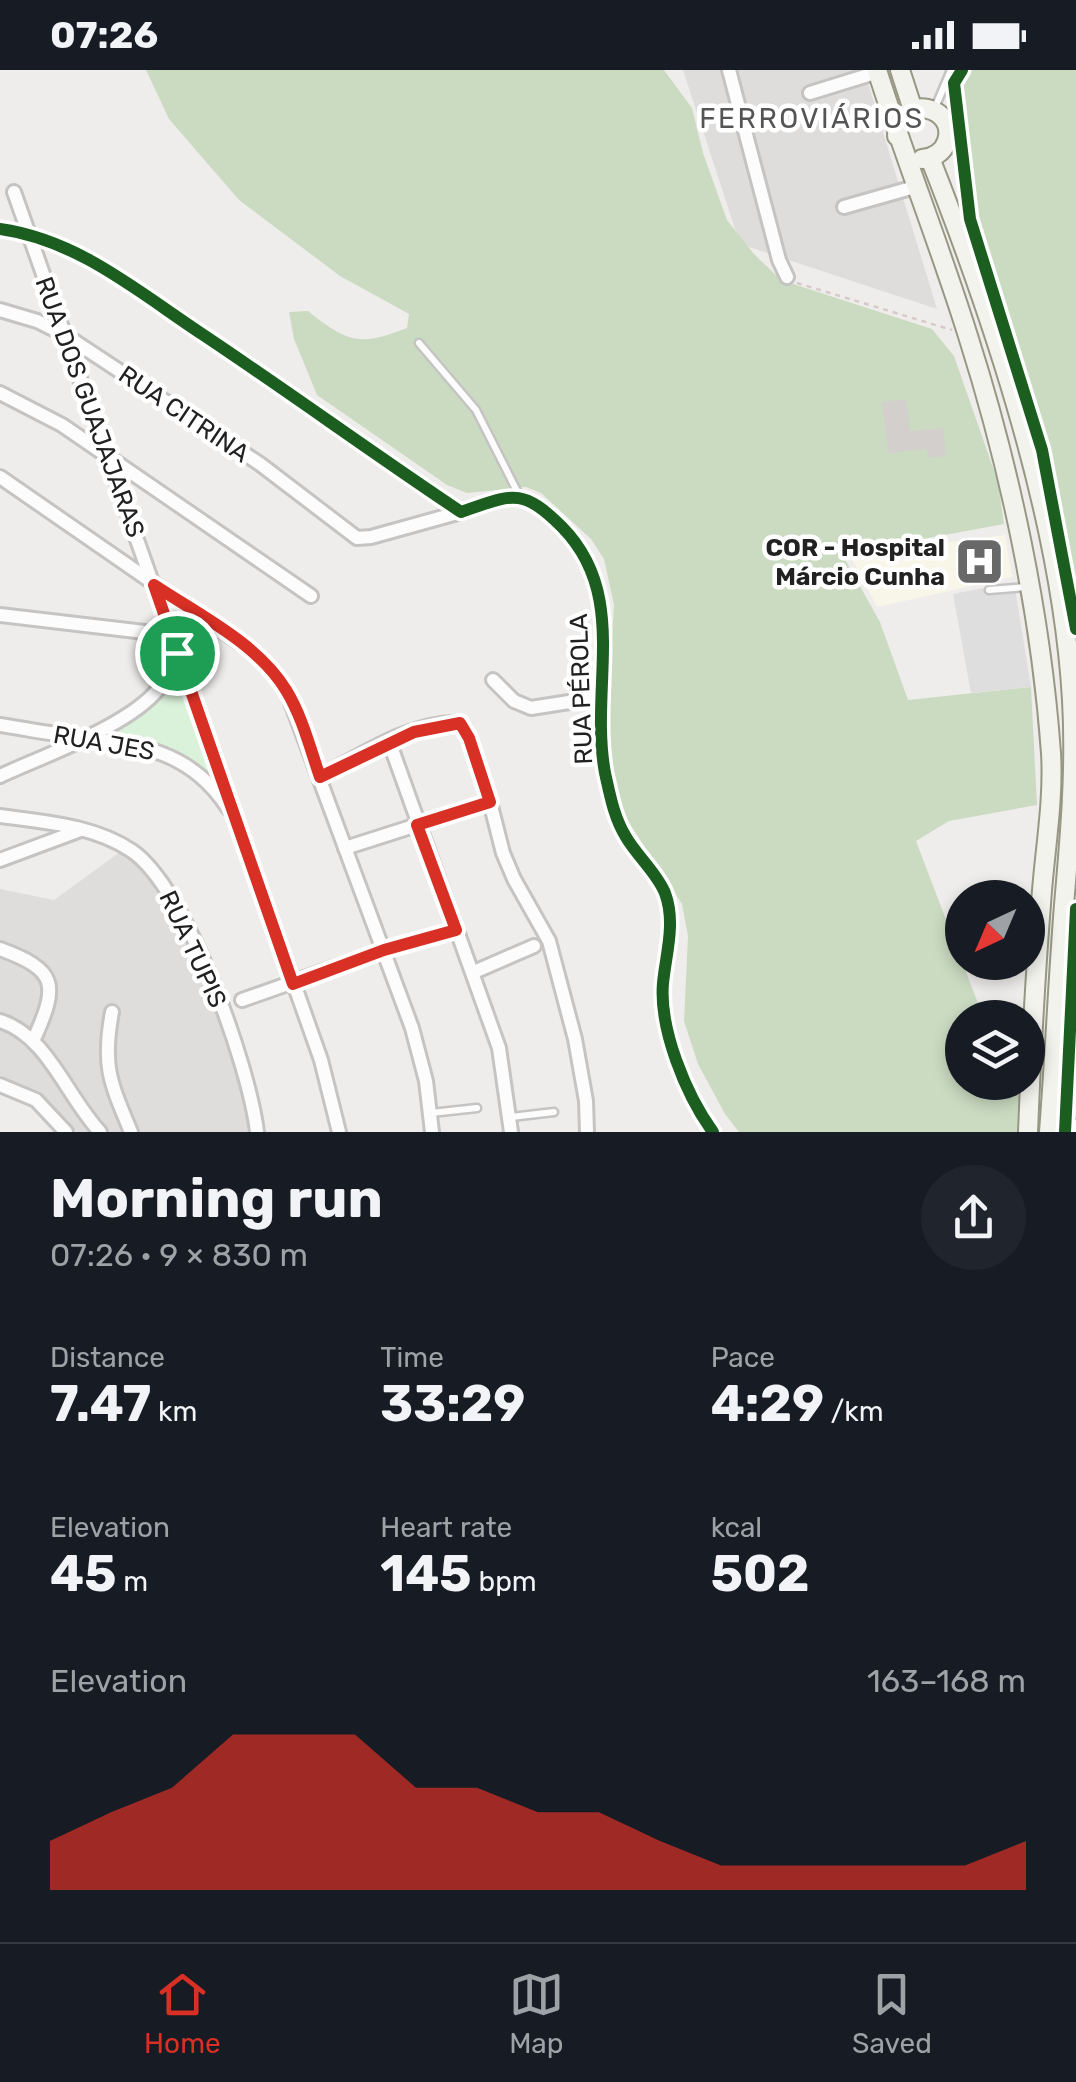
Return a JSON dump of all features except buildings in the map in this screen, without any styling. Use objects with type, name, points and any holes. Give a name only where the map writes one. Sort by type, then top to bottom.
[{"type":"main road","points":[[900,70],[913,110]]},
{"type":"main road","points":[[877,71],[968,335],[1008,478],[1045,693],[1051,757],[1043,880]]},
{"type":"main road","points":[[913,110],[934,110],[947,125],[946,145],[930,158],[916,158],[900,144],[900,121],[913,110]]},
{"type":"main road","points":[[930,158],[968,258],[1034,475],[1060,609],[1072,697],[1070,905],[1050,1127]]},
{"type":"main road","points":[[1045,902],[1070,905]]},
{"type":"main road","points":[[1028,1132],[1037,980]]},
{"type":"street","points":[[729,70],[779,260],[787,277]]},
{"type":"street","points":[[810,94],[877,71]]},
{"type":"street","points":[[844,207],[918,186]]},
{"type":"street","name":"RUA DOS GUAJAJARAS","points":[[14,192],[322,1060],[339,1132]]},
{"type":"street","points":[[0,228],[27,232],[100,266],[461,512],[520,496]]},
{"type":"street","name":"RUA CITRINA","points":[[0,310],[37,321],[65,335],[260,464],[357,538],[461,512]]},
{"type":"street","points":[[0,394],[62,425],[311,596]]},
{"type":"street","points":[[0,477],[256,654],[275,674],[288,694],[412,1028],[426,1081],[432,1132]]},
{"type":"street","name":"RUA PÉROLA","points":[[520,496],[536,504],[575,540],[592,566],[600,592],[601,738],[613,809],[626,837],[664,889],[670,937],[662,987],[673,1044],[691,1098],[713,1132]]},
{"type":"street","points":[[0,615],[170,635]]},
{"type":"street","points":[[0,776],[143,704],[158,688],[177,653]]},
{"type":"street","points":[[493,680],[514,700],[531,708],[601,697]]},
{"type":"street","points":[[320,777],[389,741],[442,724],[460,723],[469,738],[514,879],[550,941],[575,1039],[587,1132]]},
{"type":"street","name":"RUA JES","points":[[0,724],[110,739],[165,753],[204,779],[238,824]]},
{"type":"street","points":[[389,741],[499,1048],[512,1132]]},
{"type":"street","name":"RUA TUPIS","points":[[0,816],[60,824],[107,838],[150,865],[170,891],[200,954],[248,1077],[257,1132]]},
{"type":"street","points":[[345,848],[417,825]]},
{"type":"street","points":[[0,860],[78,830]]},
{"type":"street","points":[[242,1000],[384,950],[456,930]]},
{"type":"street","points":[[474,972],[534,946]]},
{"type":"street","points":[[0,948],[30,960],[42,968],[46,978],[50,992],[34,1038]]},
{"type":"street","points":[[112,1012],[105,1047],[108,1072],[131,1132]]},
{"type":"street","points":[[0,1021],[34,1038],[80,1110],[100,1132]]},
{"type":"street","points":[[0,1085],[36,1100],[66,1132]]},
{"type":"street","points":[[1050,1127],[1076,1126]]},
{"type":"lane","points":[[934,110],[951,70]]},
{"type":"lane","points":[[419,343],[476,410],[520,496]]},
{"type":"lane","points":[[989,590],[1028,587]]},
{"type":"lane","points":[[430,1113],[477,1108]]},
{"type":"lane","points":[[510,1117],[554,1112]]},
{"type":"path","points":[[787,277],[802,286],[968,335]]},
{"type":"path","points":[[417,825],[490,802]]},
{"type":"shaded area","points":[[683,70],[864,70],[937,309],[740,244]]},
{"type":"shaded area","points":[[1005,535],[1012,577],[877,607],[850,555]]},
{"type":"shaded area","points":[[1014,582],[1031,687],[971,693],[953,594]]},
{"type":"shaded area","points":[[131,844],[169,877],[192,923],[257,1132],[77,1132],[44,1099],[0,1075],[0,889],[54,900]]},
{"type":"green space","points":[[146,70],[664,70],[692,108],[727,220],[754,254],[781,280],[932,329],[954,356],[998,482],[1004,524],[842,554],[880,622],[908,700],[1031,687],[1037,805],[949,821],[916,841],[945,917],[945,980],[969,980],[977,1000],[945,1000],[945,1100],[1022,1100],[1019,1132],[739,1132],[698,1064],[684,1021],[688,936],[682,904],[624,815],[609,758],[606,733],[614,605],[604,559],[591,539],[541,493],[526,487],[467,493],[447,485],[317,395],[294,339],[289,312],[308,311],[344,335],[365,339],[407,328],[409,314],[340,276],[239,200],[169,119]]},
{"type":"green space","points":[[968,70],[1076,70],[1076,610],[1060,534],[958,176],[956,98]]},
{"type":"green space","points":[[174,668],[214,778],[162,745],[100,731],[154,701]]},
{"type":"cycle path","points":[[962,70],[954,83],[970,219],[1042,450],[1076,629]]},
{"type":"cycle path","points":[[0,229],[55,244],[106,270],[461,512],[515,498],[536,505],[562,527],[583,554],[595,582],[601,612],[601,740],[613,806],[622,830],[657,878],[668,904],[670,927],[663,1001],[670,1041],[684,1081],[713,1132]]},
{"type":"cycle path","points":[[1065,1132],[1076,909]]},
{"type":"place","name":"COR - Hospital Márcio Cunha","points":[[980,561]]},
{"type":"district","name":"FERROVIÁRIOS","points":[[812,118]]},
{"type":"route","points":[[154,585],[256,654],[275,674],[301,723],[320,777],[389,741],[442,724],[460,723],[469,738],[490,802],[417,825],[456,930],[384,950],[293,984],[177,653],[154,585]]}]
